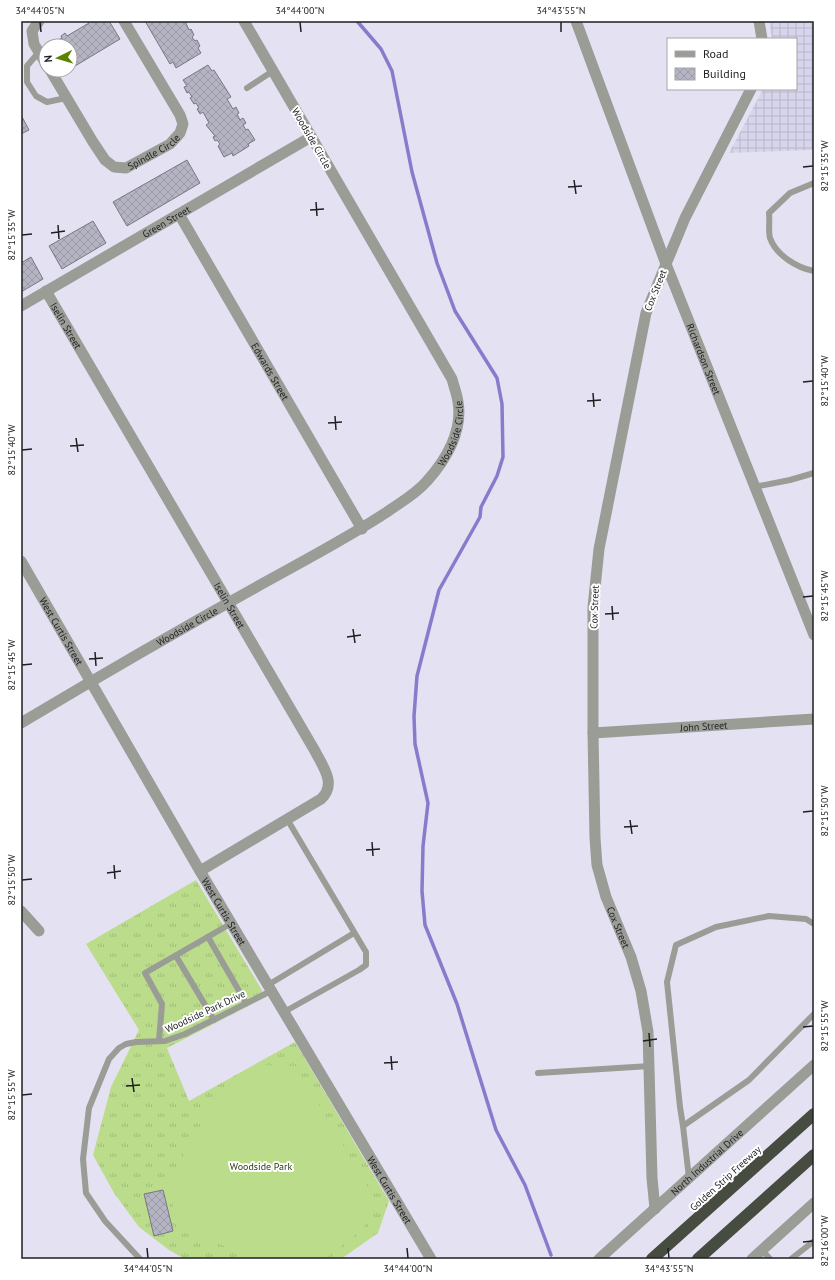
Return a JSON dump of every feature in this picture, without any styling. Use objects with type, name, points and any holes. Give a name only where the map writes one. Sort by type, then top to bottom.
[{"type":"highway","name":"Golden Strip Freeway","points":[[652,1259],[814,1114]]},
{"type":"highway","points":[[698,1259],[814,1155]]},
{"type":"street","points":[[38,50],[34,44],[32,31],[39,21]]},
{"type":"street","name":"Spindle Circle","points":[[55,78],[105,160],[114,167],[126,168],[170,144],[180,133],[182,124],[180,115],[124,21]]},
{"type":"street","name":"Woodside Circle","points":[[21,723],[227,603],[362,528],[409,497],[435,472],[456,434],[459,421],[459,403],[452,379],[244,21]]},
{"type":"street","name":"Cox Street","points":[[576,21],[666,264],[646,313],[599,548],[593,607],[593,733],[595,838],[597,864],[606,897],[631,957],[641,991],[648,1032],[652,1178],[655,1209]]},
{"type":"street","points":[[759,21],[762,38]]},
{"type":"street","points":[[666,264],[685,218],[750,90]]},
{"type":"street","name":"Green Street","points":[[21,306],[311,137]]},
{"type":"street","name":"Edwards Street","points":[[179,214],[362,528]]},
{"type":"street","name":"Richardson Street","points":[[666,264],[814,635]]},
{"type":"street","name":"Iselin Street","points":[[46,291],[315,752],[329,781],[327,792],[321,799],[200,871]]},
{"type":"street","name":"West Curtis Street","points":[[21,561],[200,871],[432,1259]]},
{"type":"street","name":"John Street","points":[[593,733],[814,719]]},
{"type":"street","points":[[21,911],[39,932]]},
{"type":"street","name":"North Industrial Drive","points":[[599,1259],[814,1065]]},
{"type":"street","points":[[752,1259],[814,1203]]},
{"type":"lane","points":[[38,53],[27,66],[27,82],[36,96],[47,102],[66,98]]},
{"type":"lane","points":[[247,88],[273,71]]},
{"type":"lane","points":[[814,183],[790,193],[770,213],[770,237],[777,250],[790,261],[808,270],[814,271]]},
{"type":"lane","points":[[754,487],[808,476],[814,473]]},
{"type":"lane","points":[[284,1012],[366,965],[366,952],[287,819]]},
{"type":"lane","points":[[689,1178],[667,982],[676,945],[716,927],[770,916],[806,919],[814,924]]},
{"type":"lane","points":[[159,1042],[162,1004],[145,973],[232,923]]},
{"type":"lane","name":"Woodside Park Drive","points":[[140,1259],[105,1221],[86,1193],[83,1159],[89,1108],[109,1059],[119,1048],[130,1043],[159,1042],[184,1034],[214,1020],[246,1003],[354,933]]},
{"type":"lane","points":[[208,937],[246,1003]]},
{"type":"lane","points":[[176,956],[214,1020]]},
{"type":"lane","points":[[683,1126],[749,1080],[814,1014]]},
{"type":"lane","points":[[538,1072],[650,1066]]},
{"type":"lane","points":[[791,1259],[814,1241]]},
{"type":"lane","points":[[762,1250],[770,1259]]},
{"type":"shaded area","points":[[769,21],[814,21],[814,150],[729,153],[762,90],[797,90],[797,38],[772,38]]},
{"type":"green space","name":"Woodside Park","points":[[196,880],[266,997],[167,1048],[189,1101],[295,1042],[389,1201],[378,1233],[341,1259],[185,1259],[169,1250],[139,1227],[114,1193],[93,1155],[111,1087],[139,1030],[86,944]]},
{"type":"green space","points":[[265,1065],[296,1066],[373,1195],[364,1228],[325,1259],[250,1259],[176,1222],[169,1181],[214,1100],[236,1079]]},
{"type":"building","points":[[88,21],[109,21],[120,39],[78,64],[78,38],[62,38],[61,36],[65,33],[67,36],[89,23]]},
{"type":"building","points":[[145,21],[185,21],[189,30],[191,29],[194,35],[192,37],[195,41],[197,40],[200,46],[198,48],[201,53],[176,68],[173,62],[170,64]]},
{"type":"building","points":[[208,65],[212,71],[214,70],[231,97],[227,99],[233,109],[236,107],[240,120],[243,118],[246,123],[243,125],[246,130],[248,129],[255,140],[248,144],[249,146],[233,156],[232,153],[224,157],[218,146],[220,144],[217,140],[215,141],[213,137],[215,136],[206,125],[209,123],[203,112],[200,114],[197,109],[199,108],[196,103],[194,104],[190,98],[192,97],[189,92],[187,93],[184,87],[187,86],[183,80]]},
{"type":"building","points":[[21,115],[29,130],[21,134]]},
{"type":"building","points":[[187,160],[200,183],[127,226],[113,202]]},
{"type":"building","points":[[93,221],[106,243],[62,269],[49,246]]},
{"type":"building","points":[[31,257],[43,279],[21,292],[21,263]]},
{"type":"building","points":[[163,1190],[173,1231],[154,1236],[144,1194]]},
{"type":"waterway","points":[[357,21],[381,49],[392,71],[412,172],[437,263],[455,311],[497,378],[502,404],[503,457],[497,476],[481,507],[480,517],[439,590],[417,676],[414,716],[415,744],[428,803],[423,846],[422,891],[425,925],[457,1004],[496,1130],[525,1185],[551,1255]]}]
